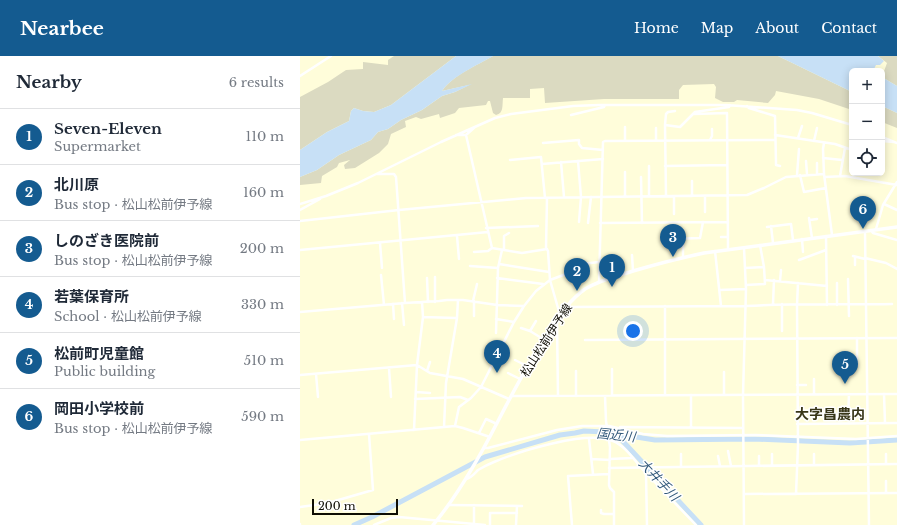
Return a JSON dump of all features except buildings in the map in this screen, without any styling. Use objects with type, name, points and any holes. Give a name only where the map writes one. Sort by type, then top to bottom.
[{"type":"main road","name":"松山松前伊予線","points":[[433,525],[449,505],[467,477],[543,339],[560,315],[580,294],[599,282],[683,257],[728,248],[897,227]]},
{"type":"street","points":[[300,76],[331,56]]},
{"type":"street","points":[[300,204],[358,183],[455,135],[495,118],[511,114],[573,106],[696,104],[730,105],[805,112],[849,124]]},
{"type":"street","points":[[571,115],[604,107],[605,105]]},
{"type":"street","points":[[665,125],[680,127],[695,112],[728,107],[730,105]]},
{"type":"street","points":[[747,106],[749,108],[775,116],[776,165],[780,166]]},
{"type":"street","points":[[666,196],[666,113],[675,112]]},
{"type":"street","points":[[694,114],[727,113],[728,248]]},
{"type":"street","points":[[455,135],[466,135],[476,126]]},
{"type":"street","points":[[798,138],[802,126]]},
{"type":"street","points":[[625,127],[625,140]]},
{"type":"street","points":[[656,128],[656,140]]},
{"type":"street","points":[[814,141],[818,128]]},
{"type":"street","points":[[710,140],[712,136],[712,129]]},
{"type":"street","points":[[466,135],[486,228],[492,248]]},
{"type":"street","points":[[775,135],[824,142],[849,149]]},
{"type":"street","points":[[885,138],[896,143]]},
{"type":"street","points":[[543,143],[579,140],[579,144],[582,148],[603,150]]},
{"type":"street","points":[[599,282],[598,262],[603,142],[625,140],[775,140]]},
{"type":"street","points":[[885,141],[896,143]]},
{"type":"street","points":[[824,142],[822,149],[824,176],[832,235]]},
{"type":"street","points":[[840,176],[844,148]]},
{"type":"street","points":[[799,149],[799,175],[804,192],[826,188]]},
{"type":"street","points":[[510,160],[541,157],[546,198],[545,239],[548,251],[550,280],[560,315]]},
{"type":"street","points":[[823,158],[842,160]]},
{"type":"street","points":[[542,164],[603,159]]},
{"type":"street","points":[[578,161],[581,197],[579,222]]},
{"type":"street","points":[[806,161],[807,174]]},
{"type":"street","points":[[561,162],[564,197]]},
{"type":"street","points":[[817,163],[817,174]]},
{"type":"street","points":[[665,166],[728,165]]},
{"type":"street","points":[[649,166],[649,196]]},
{"type":"street","points":[[625,172],[625,197]]},
{"type":"street","points":[[377,174],[395,175],[402,241],[404,325]]},
{"type":"street","points":[[300,221],[481,202],[546,198],[751,194],[786,177],[817,174],[896,184],[884,204],[876,229]]},
{"type":"street","points":[[641,177],[642,223]]},
{"type":"street","points":[[692,181],[692,196]]},
{"type":"street","points":[[674,196],[674,214]]},
{"type":"street","points":[[705,196],[705,212]]},
{"type":"street","points":[[300,210],[317,201],[321,197]]},
{"type":"street","points":[[588,223],[590,197]]},
{"type":"street","points":[[884,204],[897,210]]},
{"type":"street","points":[[812,238],[810,219],[817,219]]},
{"type":"street","points":[[670,239],[700,238],[703,222]]},
{"type":"street","points":[[600,223],[728,222]]},
{"type":"street","points":[[767,227],[791,224],[793,240]]},
{"type":"street","points":[[486,228],[538,226]]},
{"type":"street","points":[[772,226],[773,243]]},
{"type":"street","points":[[870,230],[873,233],[897,240]]},
{"type":"street","points":[[865,231],[869,525]]},
{"type":"street","points":[[300,250],[488,232]]},
{"type":"street","points":[[496,333],[498,268],[503,250],[504,236],[509,233]]},
{"type":"street","points":[[826,235],[827,305]]},
{"type":"street","points":[[457,236],[459,260]]},
{"type":"street","points":[[722,237],[728,237]]},
{"type":"street","points":[[683,238],[683,257]]},
{"type":"street","points":[[802,239],[803,252]]},
{"type":"street","points":[[380,243],[382,268]]},
{"type":"street","points":[[746,285],[765,284],[760,244]]},
{"type":"street","points":[[744,246],[746,285],[743,395],[744,525]]},
{"type":"street","points":[[474,252],[488,251],[492,248],[522,253],[547,250]]},
{"type":"street","points":[[799,260],[826,250]]},
{"type":"street","points":[[715,251],[721,306]]},
{"type":"street","points":[[632,255],[633,271]]},
{"type":"street","points":[[855,265],[854,256],[886,263],[897,269]]},
{"type":"street","points":[[455,426],[459,407],[481,387],[514,322],[536,291],[550,280],[574,271],[584,263],[598,262]]},
{"type":"street","points":[[499,264],[549,272]]},
{"type":"street","points":[[470,266],[498,268]]},
{"type":"street","points":[[745,268],[764,267]]},
{"type":"street","points":[[780,281],[781,270]]},
{"type":"street","points":[[381,275],[384,305]]},
{"type":"street","points":[[435,277],[435,302]]},
{"type":"street","points":[[427,278],[428,302]]},
{"type":"street","points":[[498,278],[544,284]]},
{"type":"street","points":[[848,279],[849,316]]},
{"type":"street","points":[[765,280],[827,286]]},
{"type":"street","points":[[773,304],[774,280]]},
{"type":"street","points":[[837,282],[837,305]]},
{"type":"street","points":[[796,494],[798,444],[798,283]]},
{"type":"street","points":[[474,316],[474,301],[477,284]]},
{"type":"street","points":[[720,290],[746,289]]},
{"type":"street","points":[[300,312],[458,300],[497,305],[524,306]]},
{"type":"street","points":[[444,427],[447,376],[457,318],[458,300]]},
{"type":"street","points":[[414,430],[417,365],[423,318],[422,302]]},
{"type":"street","points":[[393,304],[394,318]]},
{"type":"street","points":[[782,304],[782,331]]},
{"type":"street","points":[[567,307],[892,304]]},
{"type":"street","points":[[665,306],[665,395]]},
{"type":"street","points":[[423,318],[457,318]]},
{"type":"street","points":[[496,319],[514,322]]},
{"type":"street","points":[[530,331],[536,321]]},
{"type":"street","points":[[556,321],[558,396]]},
{"type":"street","points":[[521,328],[530,331],[543,339]]},
{"type":"street","points":[[857,338],[857,366]]},
{"type":"street","points":[[585,340],[897,338]]},
{"type":"street","points":[[515,360],[527,366]]},
{"type":"street","points":[[427,372],[430,362]]},
{"type":"street","points":[[300,375],[417,365],[427,372],[463,379],[510,398],[558,396],[897,394]]},
{"type":"street","points":[[389,367],[391,397]]},
{"type":"street","points":[[612,369],[612,396]]},
{"type":"street","points":[[576,371],[576,396]]},
{"type":"street","points":[[724,372],[724,395]]},
{"type":"street","points":[[508,373],[520,379]]},
{"type":"street","points":[[316,374],[318,397]]},
{"type":"street","points":[[814,379],[814,394]]},
{"type":"street","points":[[797,385],[806,385]]},
{"type":"street","points":[[416,392],[430,393]]},
{"type":"street","points":[[848,419],[850,394]]},
{"type":"street","points":[[884,394],[885,423]]},
{"type":"street","points":[[691,395],[691,428]]},
{"type":"street","points":[[605,396],[606,426],[610,459],[610,488],[614,492],[614,525]]},
{"type":"street","points":[[415,399],[460,397],[468,400]]},
{"type":"street","points":[[479,433],[486,419],[497,424]]},
{"type":"street","points":[[797,424],[897,423]]},
{"type":"street","points":[[300,440],[455,426],[490,437]]},
{"type":"street","points":[[482,450],[557,430],[582,426],[606,426],[643,434],[667,436],[744,436],[842,439],[868,439],[897,436]]},
{"type":"street","points":[[616,428],[744,428]]},
{"type":"street","points":[[300,507],[328,503],[373,490],[369,434]]},
{"type":"street","points":[[589,439],[593,474]]},
{"type":"street","points":[[467,477],[469,478],[479,470],[503,458],[556,443],[573,440],[608,439],[618,444],[633,458],[696,525]]},
{"type":"street","points":[[728,451],[731,466]]},
{"type":"street","points":[[681,454],[681,467]]},
{"type":"street","points":[[772,454],[772,465]]},
{"type":"street","points":[[814,454],[814,464]]},
{"type":"street","points":[[886,454],[886,464]]},
{"type":"street","points":[[718,456],[720,466]]},
{"type":"street","points":[[759,456],[759,465]]},
{"type":"street","points":[[592,459],[633,458]]},
{"type":"street","points":[[609,468],[897,464]]},
{"type":"street","points":[[646,473],[647,525]]},
{"type":"street","points":[[572,525],[568,476],[610,474]]},
{"type":"street","points":[[886,481],[886,493]]},
{"type":"street","points":[[744,494],[897,494]]},
{"type":"street","points":[[449,505],[522,506]]},
{"type":"street","points":[[474,505],[474,524]]},
{"type":"street","points":[[516,525],[517,506]]},
{"type":"street","points":[[601,510],[601,513],[604,514],[614,514]]},
{"type":"street","points":[[490,525],[490,513],[516,513]]},
{"type":"street","points":[[374,525],[395,517],[485,525]]},
{"type":"street","points":[[437,520],[439,525]]},
{"type":"green space","points":[[394,56],[456,56],[391,105],[374,112],[354,108],[351,111],[349,121],[327,132],[300,150],[300,97],[328,82],[346,70],[363,69],[363,62],[388,65],[388,60]]},
{"type":"green space","points":[[493,56],[778,56],[849,91],[849,109],[819,99],[776,91],[775,95],[768,103],[737,100],[734,102],[723,102],[715,98],[716,87],[714,84],[683,85],[679,90],[679,99],[604,99],[545,103],[544,88],[530,89],[530,98],[503,98],[501,111],[496,115],[493,113],[490,101],[488,101],[486,105],[459,108],[455,113],[440,118],[439,114],[421,119],[416,117],[405,121],[406,127],[391,134],[388,144],[379,153],[355,168],[345,169],[344,165],[350,160],[339,163],[337,167],[322,176],[321,183],[300,185],[300,177],[317,170],[339,155],[371,140],[378,132],[388,129],[401,120],[422,110],[442,96],[455,92],[469,85],[442,91],[452,80]]},
{"type":"green space","points":[[878,56],[897,56],[897,86],[885,79],[885,69],[887,63]]},
{"type":"green space","points":[[885,107],[897,113],[897,128],[885,123]]},
{"type":"water","points":[[456,56],[493,56],[452,80],[442,91],[472,84],[442,96],[422,110],[401,120],[388,129],[378,132],[371,140],[339,155],[317,170],[300,177],[300,150],[327,132],[349,121],[351,111],[354,108],[374,112],[391,105]]},
{"type":"water","points":[[778,56],[878,56],[884,61],[880,65],[876,65],[874,68],[849,68],[849,91]]},
{"type":"water","points":[[885,79],[897,86],[897,113],[885,107]]},
{"type":"waterway","name":"国近川","points":[[354,525],[485,457],[560,435],[584,431],[605,432],[655,440],[755,439],[850,443],[897,440]]},
{"type":"waterway","name":"大井手川","points":[[617,435],[701,525]]},
{"type":"place","name":"岡田小学校前","points":[[863,229]]},
{"type":"place","name":"しのざき医院前","points":[[673,257]]},
{"type":"place","name":"Seven-Eleven","points":[[612,287]]},
{"type":"place","name":"北川原","points":[[577,291]]},
{"type":"place","name":"若葉保育所","points":[[497,373]]},
{"type":"place","name":"松前町児童館","points":[[845,384]]},
{"type":"district","name":"大字昌農内","points":[[830,414]]}]
